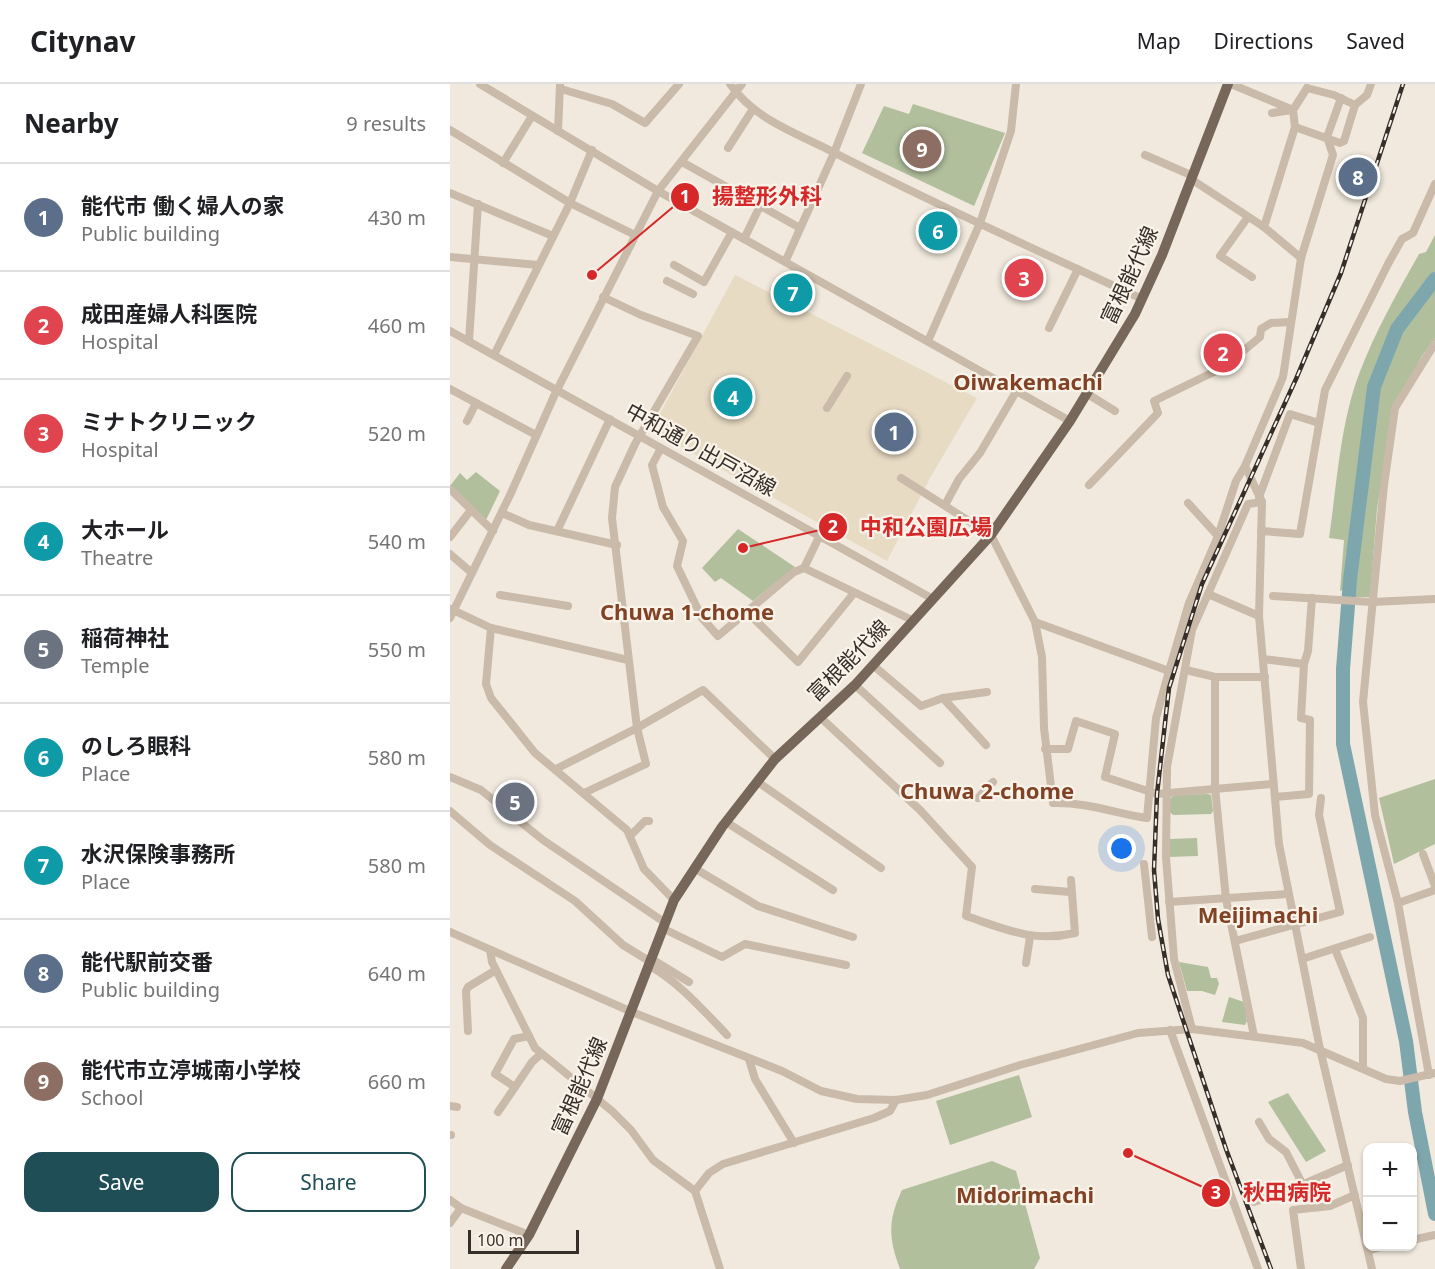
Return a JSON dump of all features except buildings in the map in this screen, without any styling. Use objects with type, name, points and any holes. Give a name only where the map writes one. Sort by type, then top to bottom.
[{"type":"main road","name":"富根能代線","points":[[506,1269],[529,1235],[597,1099],[674,900],[726,822],[776,759],[874,666],[991,535],[1070,421],[1142,299],[1230,84]]},
{"type":"street","points":[[480,84],[658,191],[1070,421]]},
{"type":"street","points":[[558,131],[561,86],[612,104],[645,123],[679,84]]},
{"type":"street","points":[[628,660],[491,628],[451,612],[502,513],[536,435],[603,297],[658,191],[682,162],[732,88],[742,84]]},
{"type":"street","points":[[786,261],[834,153],[861,84]]},
{"type":"street","points":[[928,341],[980,223],[1011,131],[1016,84]]},
{"type":"street","points":[[1230,84],[1293,110]]},
{"type":"street","points":[[1295,127],[1327,136],[1340,143],[1344,141],[1355,105],[1367,95],[1371,84]]},
{"type":"street","points":[[1264,227],[1295,127],[1293,110],[1306,86],[1355,105]]},
{"type":"street","points":[[732,88],[753,109],[777,125],[1142,299]]},
{"type":"street","points":[[901,478],[991,535],[1035,622],[1042,657],[1045,748],[1053,803],[1080,802],[1113,812],[1148,818],[1156,718],[1168,671],[1189,603],[1218,536],[1236,481],[1245,466],[1284,377],[1300,258],[1333,155],[1327,136],[1341,98]]},
{"type":"street","points":[[728,148],[753,109]]},
{"type":"street","points":[[1272,113],[1293,110]]},
{"type":"street","points":[[503,163],[532,116]]},
{"type":"street","points":[[450,130],[570,203],[635,235]]},
{"type":"street","points":[[494,355],[570,203],[592,150]]},
{"type":"street","points":[[1144,155],[1192,178],[1264,227],[1300,258]]},
{"type":"street","points":[[682,162],[800,228]]},
{"type":"street","points":[[1261,531],[1300,534],[1325,390],[1402,239],[1413,233],[1435,184]]},
{"type":"street","points":[[450,193],[553,236]]},
{"type":"street","points":[[469,341],[478,204]]},
{"type":"street","points":[[744,239],[760,207]]},
{"type":"street","points":[[1248,217],[1220,256],[1252,277]]},
{"type":"street","points":[[675,266],[704,282],[732,232]]},
{"type":"street","points":[[450,258],[538,265]]},
{"type":"street","points":[[1049,328],[1078,269]]},
{"type":"street","points":[[666,281],[693,294]]},
{"type":"street","points":[[584,794],[646,764],[637,728],[612,518],[615,487],[640,436],[698,336],[641,315],[603,297]]},
{"type":"street","points":[[1089,485],[1158,413],[1154,400],[1224,367],[1260,337],[1261,330],[1270,323],[1291,322]]},
{"type":"street","name":"中和通り出戸沼線","points":[[450,331],[933,599]]},
{"type":"street","points":[[450,932],[632,1012],[821,1091],[857,1099],[896,1100],[927,1095],[1020,1065],[1120,1038],[1192,1029],[1303,1042],[1386,1080],[1400,1082],[1429,1075],[1398,903],[1375,815],[1363,702],[1370,602],[1395,408],[1435,344]]},
{"type":"street","points":[[827,408],[847,376]]},
{"type":"street","points":[[450,389],[536,435]]},
{"type":"street","points":[[945,505],[959,479],[980,453],[1017,390]]},
{"type":"street","points":[[1086,393],[1115,411]]},
{"type":"street","points":[[467,421],[476,403]]},
{"type":"street","points":[[1319,423],[1290,414],[1260,499],[1259,616],[1273,784],[1287,894],[1320,1050],[1363,1229]]},
{"type":"street","points":[[556,531],[610,419]]},
{"type":"street","points":[[661,448],[651,465],[663,507],[683,541],[677,566],[702,618],[718,636],[746,610],[794,572],[804,568],[820,535]]},
{"type":"street","points":[[1245,466],[1260,499]]},
{"type":"street","points":[[450,489],[493,531]]},
{"type":"street","points":[[1192,1029],[1174,959],[1169,902],[1167,767],[1192,630],[1248,504],[1260,499]]},
{"type":"street","points":[[1188,503],[1218,536]]},
{"type":"street","points":[[451,534],[471,510]]},
{"type":"street","points":[[502,513],[529,525],[617,545]]},
{"type":"street","points":[[450,554],[472,573]]},
{"type":"street","points":[[804,568],[914,621]]},
{"type":"street","points":[[746,610],[798,662],[854,593]]},
{"type":"street","points":[[1208,594],[1259,616]]},
{"type":"street","points":[[500,595],[568,606]]},
{"type":"street","points":[[1273,596],[1370,602],[1435,599]]},
{"type":"street","points":[[1275,797],[1309,794],[1310,720],[1301,718],[1311,598]]},
{"type":"street","points":[[1035,622],[1168,671]]},
{"type":"street","points":[[491,628],[486,684],[491,698],[536,753],[630,836],[644,869],[674,900]]},
{"type":"street","points":[[1263,659],[1304,664]]},
{"type":"street","points":[[874,666],[921,706],[943,698],[987,692]]},
{"type":"street","points":[[1186,670],[1215,677],[1265,676]]},
{"type":"street","points":[[1215,677],[1215,789],[1226,899],[1254,1036]]},
{"type":"street","points":[[855,685],[940,763]]},
{"type":"street","points":[[556,769],[637,728],[703,690],[776,759]]},
{"type":"street","points":[[943,698],[986,745]]},
{"type":"street","points":[[820,717],[920,810],[972,867],[966,916],[1030,936],[1053,938],[1075,933],[1071,880]]},
{"type":"street","points":[[1045,748],[1068,749],[1076,721],[1115,734],[1105,777],[1150,794],[1273,784]]},
{"type":"street","points":[[450,777],[481,790],[543,840],[663,925],[722,957],[745,944],[846,965]]},
{"type":"street","points":[[758,782],[881,868]]},
{"type":"street","points":[[978,798],[993,782]]},
{"type":"street","points":[[1234,941],[1341,912],[1319,815],[1321,798]]},
{"type":"street","points":[[450,811],[490,845],[575,901],[623,945],[689,982]]},
{"type":"street","points":[[630,836],[645,821],[650,821]]},
{"type":"street","points":[[726,822],[833,890]]},
{"type":"street","points":[[1398,903],[1435,888],[1423,854]]},
{"type":"street","points":[[1144,864],[1152,937]]},
{"type":"street","points":[[694,868],[758,906],[853,937]]},
{"type":"street","points":[[1035,890],[1071,892]]},
{"type":"street","points":[[1169,902],[1287,894]]},
{"type":"street","points":[[1026,963],[1030,936]]},
{"type":"street","points":[[1302,959],[1370,937]]},
{"type":"street","points":[[1335,949],[1364,1018],[1363,1068]]},
{"type":"street","points":[[490,950],[496,970],[529,1036],[542,1054],[631,1130],[653,1160],[695,1191],[720,1269]]},
{"type":"street","points":[[649,961],[690,997],[727,1035]]},
{"type":"street","points":[[468,1031],[468,987],[496,970]]},
{"type":"street","points":[[1170,1030],[1258,1269]]},
{"type":"street","points":[[515,1087],[495,1074],[514,1039],[529,1036]]},
{"type":"street","points":[[498,1112],[532,1062],[542,1054]]},
{"type":"street","points":[[749,1059],[755,1079],[794,1143]]},
{"type":"street","points":[[695,1191],[709,1173],[723,1164],[874,1118],[890,1111],[896,1100]]},
{"type":"street","points":[[1258,1122],[1269,1140],[1286,1152],[1303,1185]]},
{"type":"street","points":[[1254,1202],[1303,1185],[1348,1165]]},
{"type":"street","points":[[1301,1269],[1293,1210],[1330,1206],[1355,1195]]},
{"type":"street","points":[[450,1200],[460,1208],[529,1235]]},
{"type":"street","points":[[450,1223],[460,1208]]},
{"type":"street","points":[[1417,1239],[1433,1236]]},
{"type":"street","points":[[1368,1251],[1372,1269]]},
{"type":"green space","points":[[913,104],[1005,133],[974,206],[862,153],[884,106],[909,114]]},
{"type":"green space","points":[[1435,235],[1435,338],[1422,356],[1393,410],[1377,509],[1370,597],[1351,597],[1352,586],[1340,591],[1344,540],[1329,538],[1347,414],[1359,374],[1379,328],[1419,254],[1426,252]]},
{"type":"green space","points":[[476,472],[500,491],[486,520],[450,486],[460,473],[467,480]]},
{"type":"green space","points":[[738,529],[795,567],[753,601],[721,578],[715,582],[702,568]]},
{"type":"green space","points":[[1435,779],[1435,844],[1394,864],[1379,798]]},
{"type":"green space","points":[[1174,795],[1211,795],[1213,811],[1211,814],[1173,815],[1170,812],[1170,799]]},
{"type":"green space","points":[[1197,838],[1198,856],[1169,857],[1169,839]]},
{"type":"green space","points":[[1179,962],[1208,967],[1211,978],[1217,978],[1219,984],[1215,995],[1202,991],[1187,991]]},
{"type":"green space","points":[[1229,997],[1244,1002],[1247,1021],[1245,1025],[1222,1022]]},
{"type":"green space","points":[[1019,1075],[1032,1117],[950,1145],[936,1101]]},
{"type":"green space","points":[[1288,1093],[1326,1151],[1306,1162],[1268,1102]]},
{"type":"green space","points":[[992,1161],[1016,1171],[1040,1258],[1034,1269],[900,1269],[893,1247],[891,1229],[894,1210],[902,1190]]},
{"type":"shaded area","points":[[735,275],[977,398],[930,478],[887,561],[651,430]]},
{"type":"waterway","points":[[1435,279],[1397,329],[1374,387],[1350,580],[1343,669],[1343,744],[1406,1041],[1415,1112],[1435,1214]]},
{"type":"railway","points":[[1271,1269],[1226,1149],[1168,975],[1158,919],[1154,870],[1157,794],[1169,688],[1202,584],[1296,379],[1341,273],[1403,84]]},
{"type":"place","name":"能代市立渟城南小学校","points":[[922,149]]},
{"type":"place","name":"能代駅前交番","points":[[1358,177]]},
{"type":"place","name":"のしろ眼科","points":[[938,231]]},
{"type":"place","name":"揚整形外科","points":[[592,275]]},
{"type":"place","name":"ミナトクリニック","points":[[1024,278]]},
{"type":"place","name":"水沢保険事務所","points":[[793,293]]},
{"type":"place","name":"成田産婦人科医院","points":[[1223,353]]},
{"type":"place","name":"大ホール","points":[[733,397]]},
{"type":"place","name":"能代市 働く婦人の家","points":[[894,432]]},
{"type":"place","name":"中和公園広場","points":[[743,548]]},
{"type":"place","name":"稲荷神社","points":[[515,802]]},
{"type":"place","name":"秋田病院","points":[[1128,1153]]},
{"type":"district","name":"Oiwakemachi","points":[[1028,381]]},
{"type":"district","name":"Chuwa 1-chome","points":[[687,611]]},
{"type":"district","name":"Chuwa 2-chome","points":[[987,790]]},
{"type":"district","name":"Meijimachi","points":[[1258,914]]},
{"type":"district","name":"Midorimachi","points":[[1025,1194]]}]
